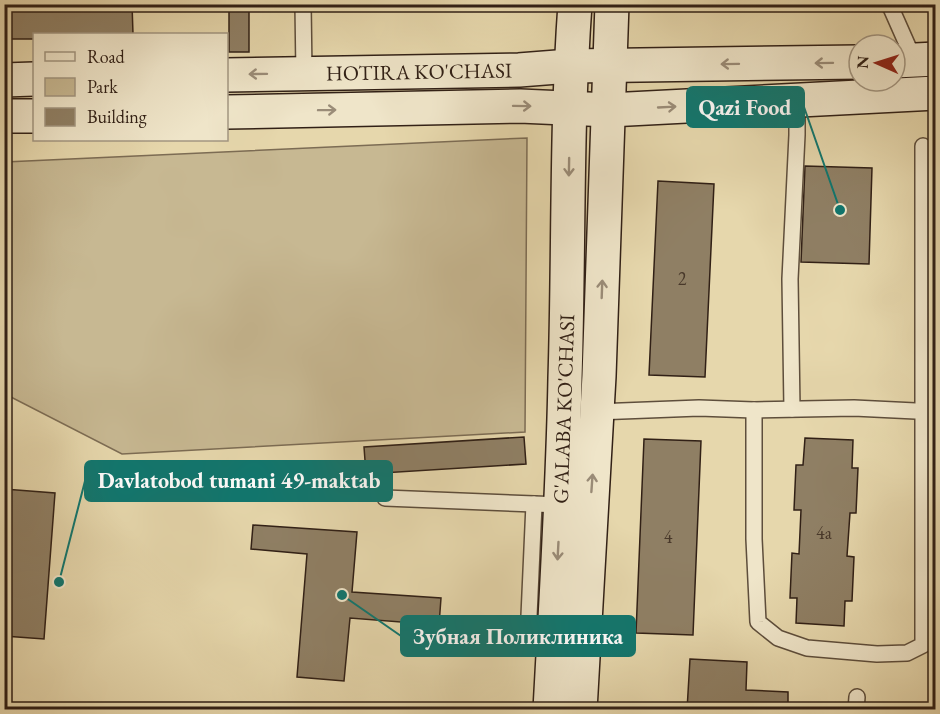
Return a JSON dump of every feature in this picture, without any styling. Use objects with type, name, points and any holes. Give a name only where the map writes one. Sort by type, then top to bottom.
[{"type":"main road","name":"G'ALABA KO'CHASI","points":[[550,710],[548,504],[566,367],[570,66],[575,4]]},
{"type":"main road","name":"G'ALABA KO'CHASI","points":[[580,710],[596,412],[612,4]]},
{"type":"main road","name":"HOTIRA KO'CHASI","points":[[228,75],[519,70],[570,66],[847,62]]},
{"type":"main road","points":[[4,80],[33,80]]},
{"type":"main road","name":"HOTIRA KO'CHASI","points":[[228,112],[520,106],[609,110],[936,93]]},
{"type":"main road","points":[[4,116],[33,116]]},
{"type":"lane","points":[[303,4],[304,74]]},
{"type":"lane","points":[[887,4],[915,60]]},
{"type":"lane","points":[[792,409],[790,279],[797,101]]},
{"type":"lane","points":[[754,410],[754,539],[758,622],[778,638],[807,648],[877,654],[907,653],[923,645],[929,412],[923,146]]},
{"type":"lane","points":[[596,412],[699,408],[754,410],[854,408],[929,412]]},
{"type":"lane","points":[[384,498],[548,504],[529,616]]},
{"type":"green space","points":[[527,138],[525,432],[122,454],[5,394],[5,162]]},
{"type":"building","points":[[7,4],[132,4],[133,33],[33,33],[33,39],[7,39]]},
{"type":"building","points":[[229,4],[249,4],[249,52],[229,52]]},
{"type":"building","points":[[805,166],[872,168],[869,264],[801,262]]},
{"type":"building","points":[[658,181],[714,184],[705,377],[649,375]]},
{"type":"building","points":[[524,437],[526,464],[366,474],[364,447]]},
{"type":"building","points":[[805,438],[853,440],[852,468],[858,468],[856,513],[850,513],[847,556],[854,557],[852,601],[845,601],[844,626],[796,623],[797,598],[790,598],[792,553],[799,554],[801,510],[794,510],[796,465],[803,465]]},
{"type":"building","points":[[644,439],[701,441],[693,635],[636,633]]},
{"type":"building","points":[[4,489],[55,493],[44,639],[4,636],[6,541],[4,541]]},
{"type":"building","points":[[253,525],[357,532],[352,592],[441,598],[439,625],[350,618],[344,681],[297,677],[307,554],[251,549]]},
{"type":"building","points":[[690,659],[747,662],[746,690],[788,692],[788,710],[687,710]]},
{"type":"place","name":"Qazi Food","points":[[840,210]]},
{"type":"place","name":"Davlatobod tumani 49-maktab","points":[[59,582]]},
{"type":"place","name":"Зубная Поликлиника","points":[[342,595]]}]
